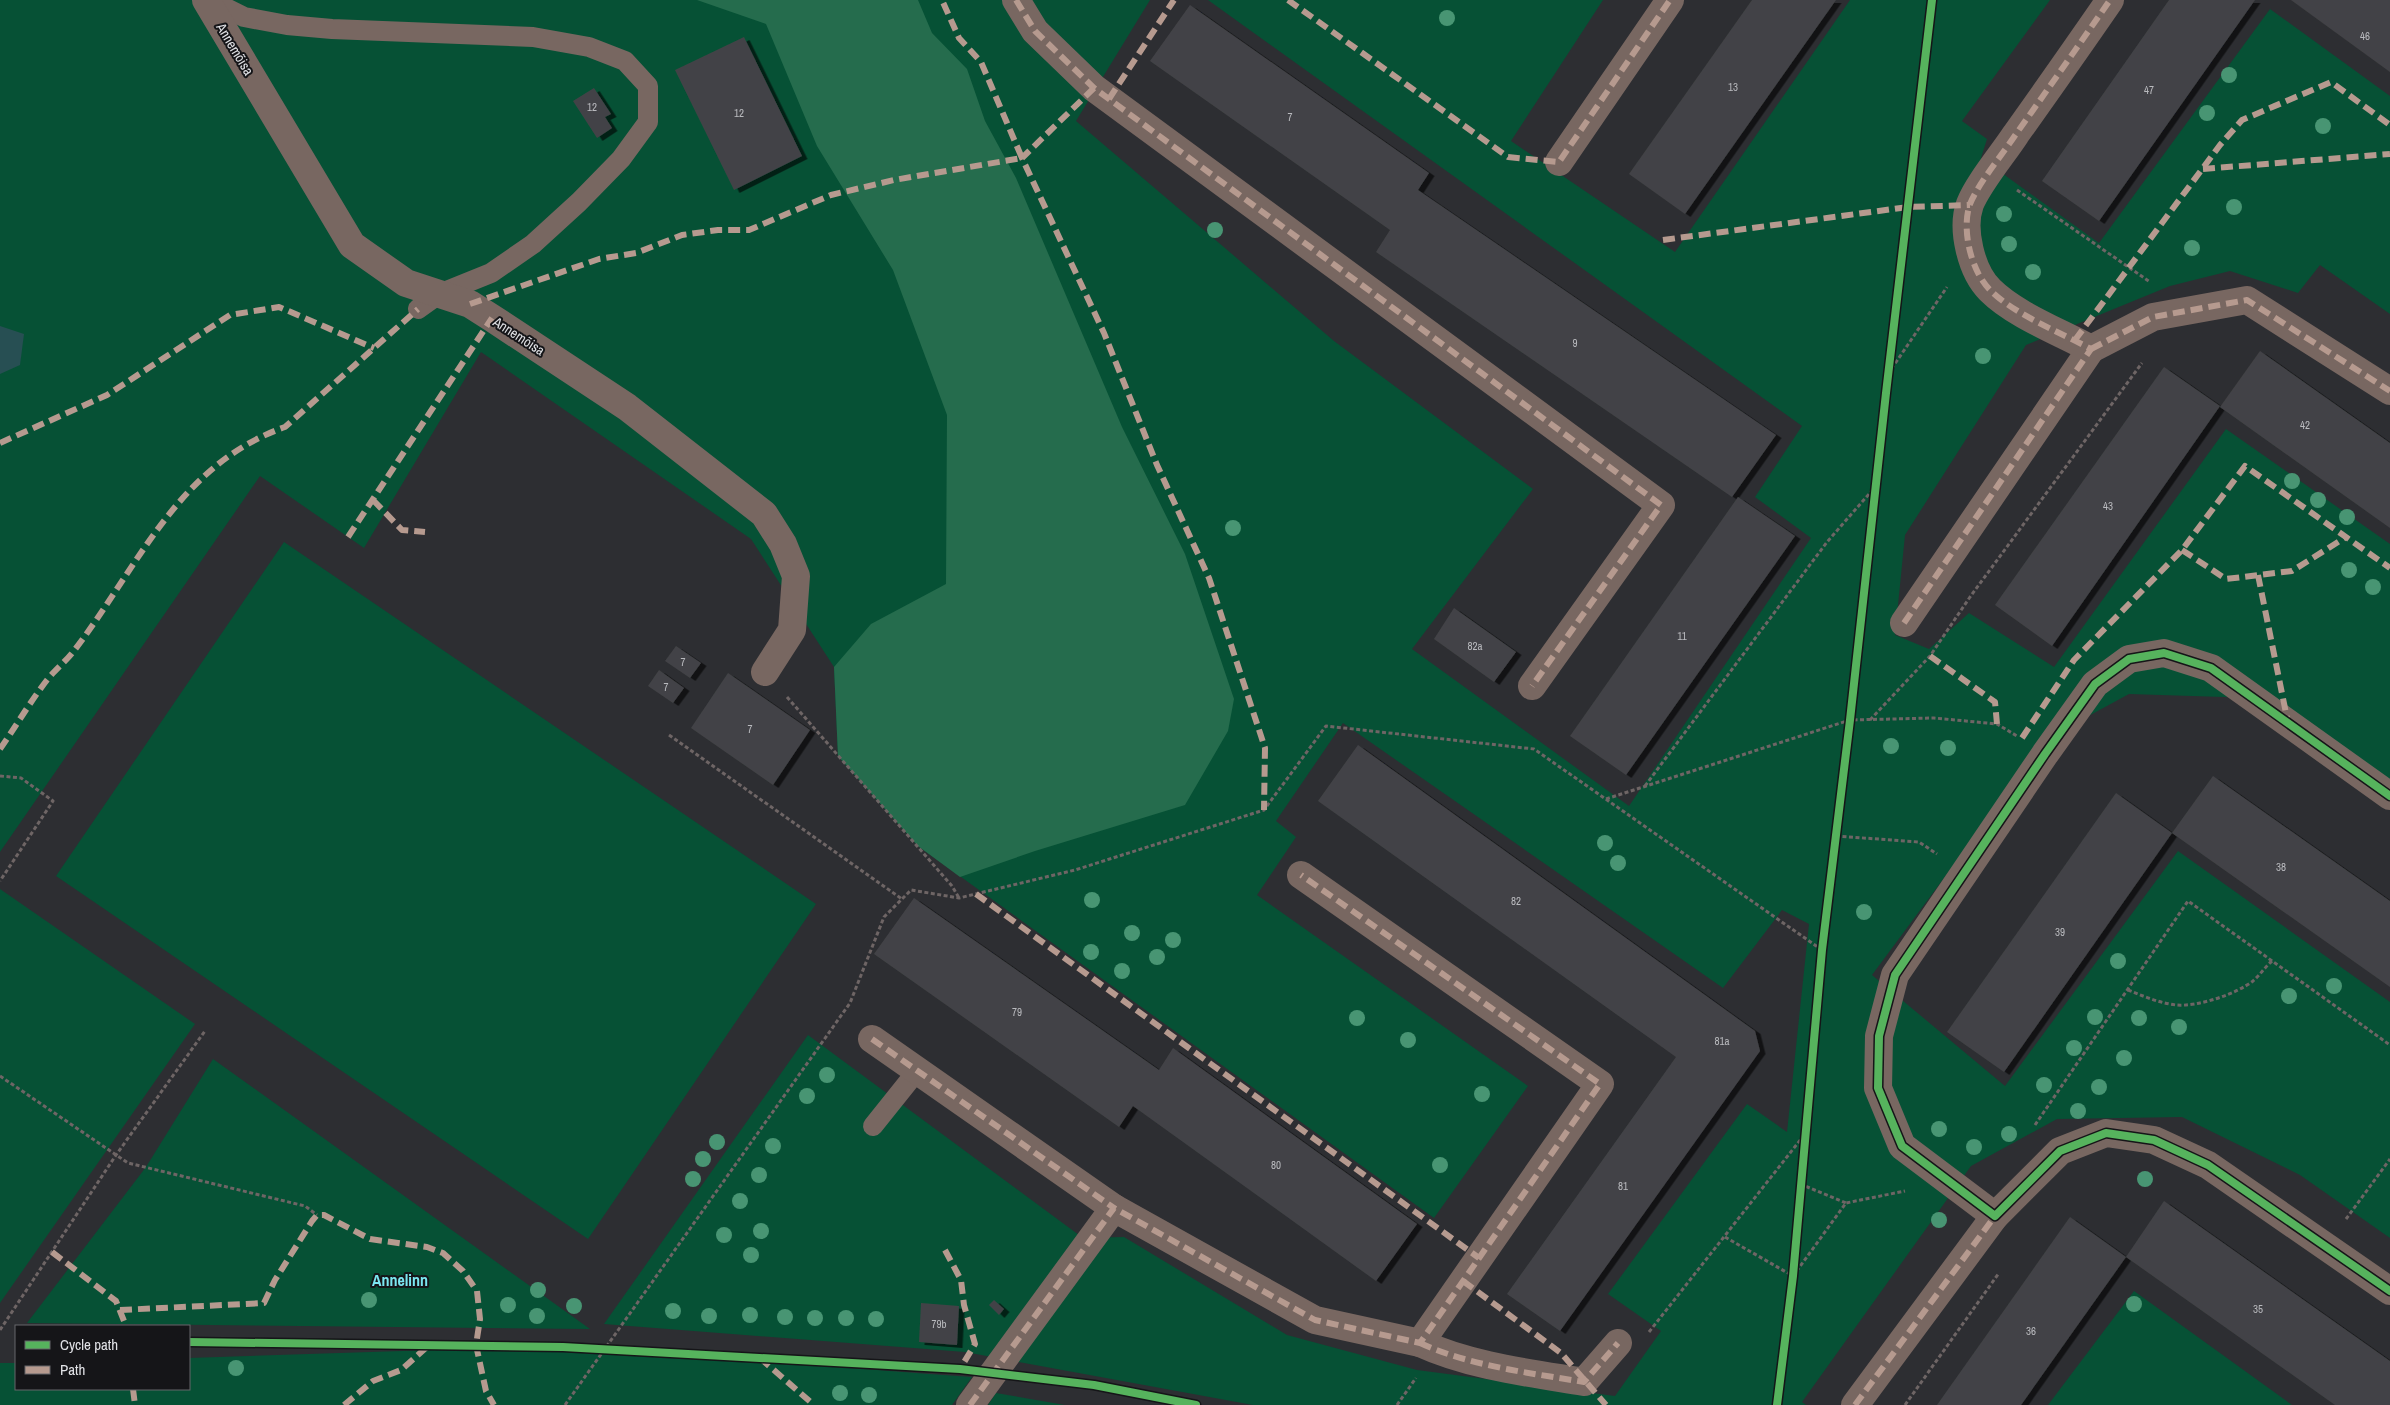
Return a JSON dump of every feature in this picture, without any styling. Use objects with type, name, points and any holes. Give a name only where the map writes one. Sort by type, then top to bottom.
[{"type":"street","name":"Annemõisa","points":[[206,0],[352,245],[429,301],[470,304],[628,407],[764,514],[783,544],[796,576],[792,630],[765,672]]},
{"type":"street","points":[[1016,0],[1035,31],[1094,88],[1660,505],[1532,686]]},
{"type":"street","points":[[1558,162],[1670,0]]},
{"type":"street","points":[[2092,349],[2013,308],[1989,290],[1979,275],[1970,254],[1967,230],[1970,205],[2110,0]]},
{"type":"street","points":[[1904,623],[2092,349],[2152,317],[2248,300],[2390,391]]},
{"type":"street","points":[[1995,1216],[1902,1146],[1878,1088],[1880,1036],[1895,975],[2045,754],[2095,684],[2129,659],[2164,652],[2211,668],[2390,796]]},
{"type":"street","points":[[1301,875],[1600,1084],[1420,1343]]},
{"type":"street","points":[[872,1039],[1114,1208],[1316,1320],[1420,1343],[1436,1350],[1508,1369],[1584,1382],[1618,1343]]},
{"type":"street","points":[[1855,1405],[1995,1216],[2060,1151],[2106,1133],[2154,1140],[2208,1164],[2390,1291]]},
{"type":"street","points":[[970,1405],[1114,1208]]},
{"type":"lane","points":[[210,0],[244,17],[287,25],[431,34],[491,34],[533,37],[589,47],[625,61],[648,86],[648,122],[621,159],[579,202],[532,244],[491,273],[429,301]]},
{"type":"lane","points":[[873,1126],[918,1071]]},
{"type":"path","points":[[1991,172],[2130,267],[2187,311]]},
{"type":"path","points":[[1888,374],[1970,254]]},
{"type":"path","points":[[1887,384],[1890,359]]},
{"type":"path","points":[[1870,720],[1930,656],[1976,589],[2144,360]]},
{"type":"path","points":[[1873,505],[1877,476]]},
{"type":"path","points":[[1645,786],[1827,542],[1876,486]]},
{"type":"path","points":[[765,672],[952,886],[959,898]]},
{"type":"path","points":[[1849,730],[1852,711]]},
{"type":"path","points":[[1606,799],[1850,720],[1934,718],[1996,724],[2045,754]]},
{"type":"path","points":[[565,1405],[600,1349],[772,1116],[850,1002],[884,917],[911,890],[959,898],[1075,870],[1264,810],[1326,726],[1534,749],[1822,950]]},
{"type":"path","points":[[669,735],[902,899]]},
{"type":"path","points":[[0,776],[21,778],[53,801],[0,880]]},
{"type":"path","points":[[1835,845],[1838,826]]},
{"type":"path","points":[[1836,836],[1918,842],[1964,874]]},
{"type":"path","points":[[2034,1126],[2188,901],[2390,1045]]},
{"type":"path","points":[[1821,960],[1823,941]]},
{"type":"path","points":[[2128,990],[2156,1001],[2177,1005],[2204,1002],[2232,993],[2252,981],[2272,961]]},
{"type":"path","points":[[0,1330],[116,1155],[205,1031]]},
{"type":"path","points":[[0,1076],[128,1163],[305,1206],[317,1216]]},
{"type":"path","points":[[1803,1150],[1806,1125]]},
{"type":"path","points":[[1618,1343],[1650,1331],[1805,1134]]},
{"type":"path","points":[[2326,1246],[2390,1159]]},
{"type":"path","points":[[1800,1193],[1801,1175]]},
{"type":"path","points":[[1800,1184],[1846,1203],[1914,1189],[1945,1178]]},
{"type":"path","points":[[1793,1276],[1846,1203]]},
{"type":"path","points":[[1725,1236],[1793,1276]]},
{"type":"path","points":[[1792,1286],[1795,1258]]},
{"type":"path","points":[[1905,1405],[2001,1270]]},
{"type":"path","points":[[600,1349],[614,1350]]},
{"type":"green space","points":[[0,0],[1150,0],[1076,121],[1334,341],[1533,489],[1412,649],[1629,806],[1811,538],[1755,497],[1802,426],[1208,0],[1603,0],[1511,141],[1675,252],[1850,0],[2050,0],[1962,121],[1987,139],[1981,158],[2099,243],[2270,9],[2390,96],[2390,314],[2320,265],[2298,293],[2230,271],[2170,286],[2026,345],[1905,535],[1895,635],[1929,649],[1969,613],[2054,667],[2226,429],[2390,544],[2390,789],[2255,698],[2129,694],[2048,738],[1872,975],[2005,1086],[2178,851],[2390,1002],[2390,1238],[2300,1175],[2182,1117],[2057,1119],[1971,1166],[1802,1402],[1806,1405],[1253,1405],[965,1352],[604,1324],[808,1035],[1083,1238],[1124,1237],[1287,1335],[1417,1370],[1615,1396],[1661,1331],[1608,1294],[1747,1104],[1787,1132],[1809,924],[1782,910],[1723,988],[1343,723],[1276,821],[1296,837],[1257,895],[1528,1086],[1434,1218],[918,846],[838,756],[834,667],[751,539],[481,352],[364,548],[260,476],[0,852]]},
{"type":"green space","points":[[697,0],[918,0],[932,33],[967,69],[985,121],[1016,178],[1122,427],[1185,554],[1234,699],[1228,731],[1185,805],[1035,851],[960,877],[918,846],[838,756],[834,667],[871,624],[946,584],[947,415],[893,270],[817,146],[766,24]]},
{"type":"green space","points":[[284,542],[816,904],[588,1239],[56,876]]},
{"type":"green space","points":[[0,889],[195,1024],[0,1303]]},
{"type":"green space","points":[[213,1059],[590,1329],[27,1323],[146,1167]]},
{"type":"green space","points":[[2134,1291],[2292,1405],[2048,1405]]},
{"type":"green space","points":[[464,1349],[528,1350],[655,1355],[972,1377],[952,1405],[0,1405],[0,1363],[15,1363],[15,1390],[190,1390],[190,1358]]},
{"type":"green space","points":[[996,1393],[1065,1405],[988,1405]]},
{"type":"water","points":[[0,326],[24,334],[20,365],[0,374]]},
{"type":"building","points":[[1752,0],[1836,0],[1685,214],[1629,174]]},
{"type":"building","points":[[2169,0],[2255,0],[2099,221],[2042,181]]},
{"type":"building","points":[[2291,0],[2390,0],[2390,72]]},
{"type":"building","points":[[1190,5],[1429,173],[1418,190],[1776,435],[1732,497],[1376,252],[1390,230],[1150,61]]},
{"type":"building","points":[[744,37],[802,156],[734,190],[675,70]]},
{"type":"building","points":[[594,88],[611,114],[605,117],[612,128],[597,138],[573,101]]},
{"type":"building","points":[[2260,351],[2390,443],[2390,528],[2220,407]]},
{"type":"building","points":[[2164,367],[2220,406],[2052,646],[1995,605]]},
{"type":"building","points":[[1738,497],[1795,536],[1626,775],[1570,736]]},
{"type":"building","points":[[1454,608],[1516,652],[1494,682],[1434,639]]},
{"type":"building","points":[[676,646],[701,663],[690,678],[665,661]]},
{"type":"building","points":[[659,670],[684,688],[673,703],[648,686]]},
{"type":"building","points":[[728,673],[810,730],[773,785],[691,728]]},
{"type":"building","points":[[1358,745],[1755,1031],[1760,1051],[1560,1331],[1507,1294],[1676,1057],[1318,801]]},
{"type":"building","points":[[2213,776],[2390,901],[2390,987],[2172,833]]},
{"type":"building","points":[[2116,793],[2172,833],[2004,1072],[1947,1032]]},
{"type":"building","points":[[914,898],[1159,1070],[1173,1048],[1417,1224],[1376,1281],[1133,1106],[1119,1127],[874,954]]},
{"type":"building","points":[[2164,1201],[2390,1361],[2390,1405],[2335,1405],[2126,1257]]},
{"type":"building","points":[[2070,1217],[2126,1257],[2021,1405],[1937,1405]]},
{"type":"building","points":[[994,1300],[1004,1309],[999,1315],[989,1305]]},
{"type":"building","points":[[921,1303],[959,1306],[957,1345],[919,1342]]},
{"type":"marked path","points":[[470,304],[599,259],[636,253],[682,235],[718,230],[749,230],[831,195],[894,180],[1022,158],[981,62],[959,38],[942,0]]},
{"type":"marked path","points":[[1016,0],[1035,31],[1094,88],[1661,505],[1532,686]]},
{"type":"marked path","points":[[1109,99],[1174,0]]},
{"type":"marked path","points":[[1288,0],[1508,157],[1559,162],[1670,0]]},
{"type":"marked path","points":[[1904,623],[2091,349],[2025,315],[2000,299],[1990,290],[1983,282],[1973,261],[1967,237],[1967,214],[1979,187],[2110,0]]},
{"type":"marked path","points":[[2075,340],[2220,145],[2242,120],[2331,82],[2390,125]]},
{"type":"marked path","points":[[1094,88],[1022,158],[1104,333],[1157,465],[1209,578],[1265,748],[1264,810]]},
{"type":"marked path","points":[[2203,169],[2390,154]]},
{"type":"marked path","points":[[1663,240],[1908,207],[1970,205]]},
{"type":"marked path","points":[[2091,349],[2153,317],[2247,300],[2390,391]]},
{"type":"marked path","points":[[0,443],[107,395],[230,315],[279,307],[374,348]]},
{"type":"marked path","points":[[0,749],[41,688],[73,652],[163,522],[188,493],[215,466],[248,444],[285,427],[418,309]]},
{"type":"marked path","points":[[348,537],[492,318]]},
{"type":"marked path","points":[[2022,738],[2074,660],[2182,550],[2245,466],[2390,568]]},
{"type":"marked path","points":[[373,500],[402,530],[425,532]]},
{"type":"marked path","points":[[2182,550],[2226,579],[2292,571],[2346,537]]},
{"type":"marked path","points":[[2258,575],[2288,723]]},
{"type":"marked path","points":[[1930,656],[1995,702],[1997,724]]},
{"type":"marked path","points":[[970,1405],[1114,1208],[1315,1320],[1420,1343],[1600,1084],[1301,875]]},
{"type":"marked path","points":[[976,894],[1479,1258]]},
{"type":"marked path","points":[[872,1039],[1114,1208]]},
{"type":"marked path","points":[[120,1310],[264,1303],[275,1280],[312,1221],[317,1215],[324,1215],[370,1239],[427,1247],[443,1253],[463,1271],[477,1291],[480,1319],[476,1345],[486,1391],[494,1405]]},
{"type":"marked path","points":[[1855,1405],[1995,1216]]},
{"type":"marked path","points":[[945,1250],[961,1280],[964,1305],[975,1344],[960,1369]]},
{"type":"marked path","points":[[52,1252],[116,1301],[126,1325]]},
{"type":"marked path","points":[[1463,1281],[1561,1353],[1606,1405]]},
{"type":"marked path","points":[[1420,1343],[1459,1358],[1480,1363],[1584,1382],[1618,1343]]},
{"type":"marked path","points":[[344,1405],[373,1381],[401,1370],[429,1345]]},
{"type":"marked path","points":[[760,1358],[814,1405]]},
{"type":"marked path","points":[[133,1390],[135,1405]]},
{"type":"cycle path","points":[[1777,1405],[1793,1276],[1822,950],[1932,0]]},
{"type":"cycle path","points":[[2390,796],[2211,668],[2164,653],[2129,659],[2095,684],[2045,754],[1895,975],[1879,1036],[1878,1088],[1902,1146],[1995,1216],[2060,1151],[2106,1133],[2154,1140],[2208,1165],[2390,1291]]},
{"type":"cycle path","points":[[190,1342],[563,1347],[960,1369],[1094,1385],[1196,1405]]},
{"type":"district","name":"Annelinn","points":[[400,1280]]}]
